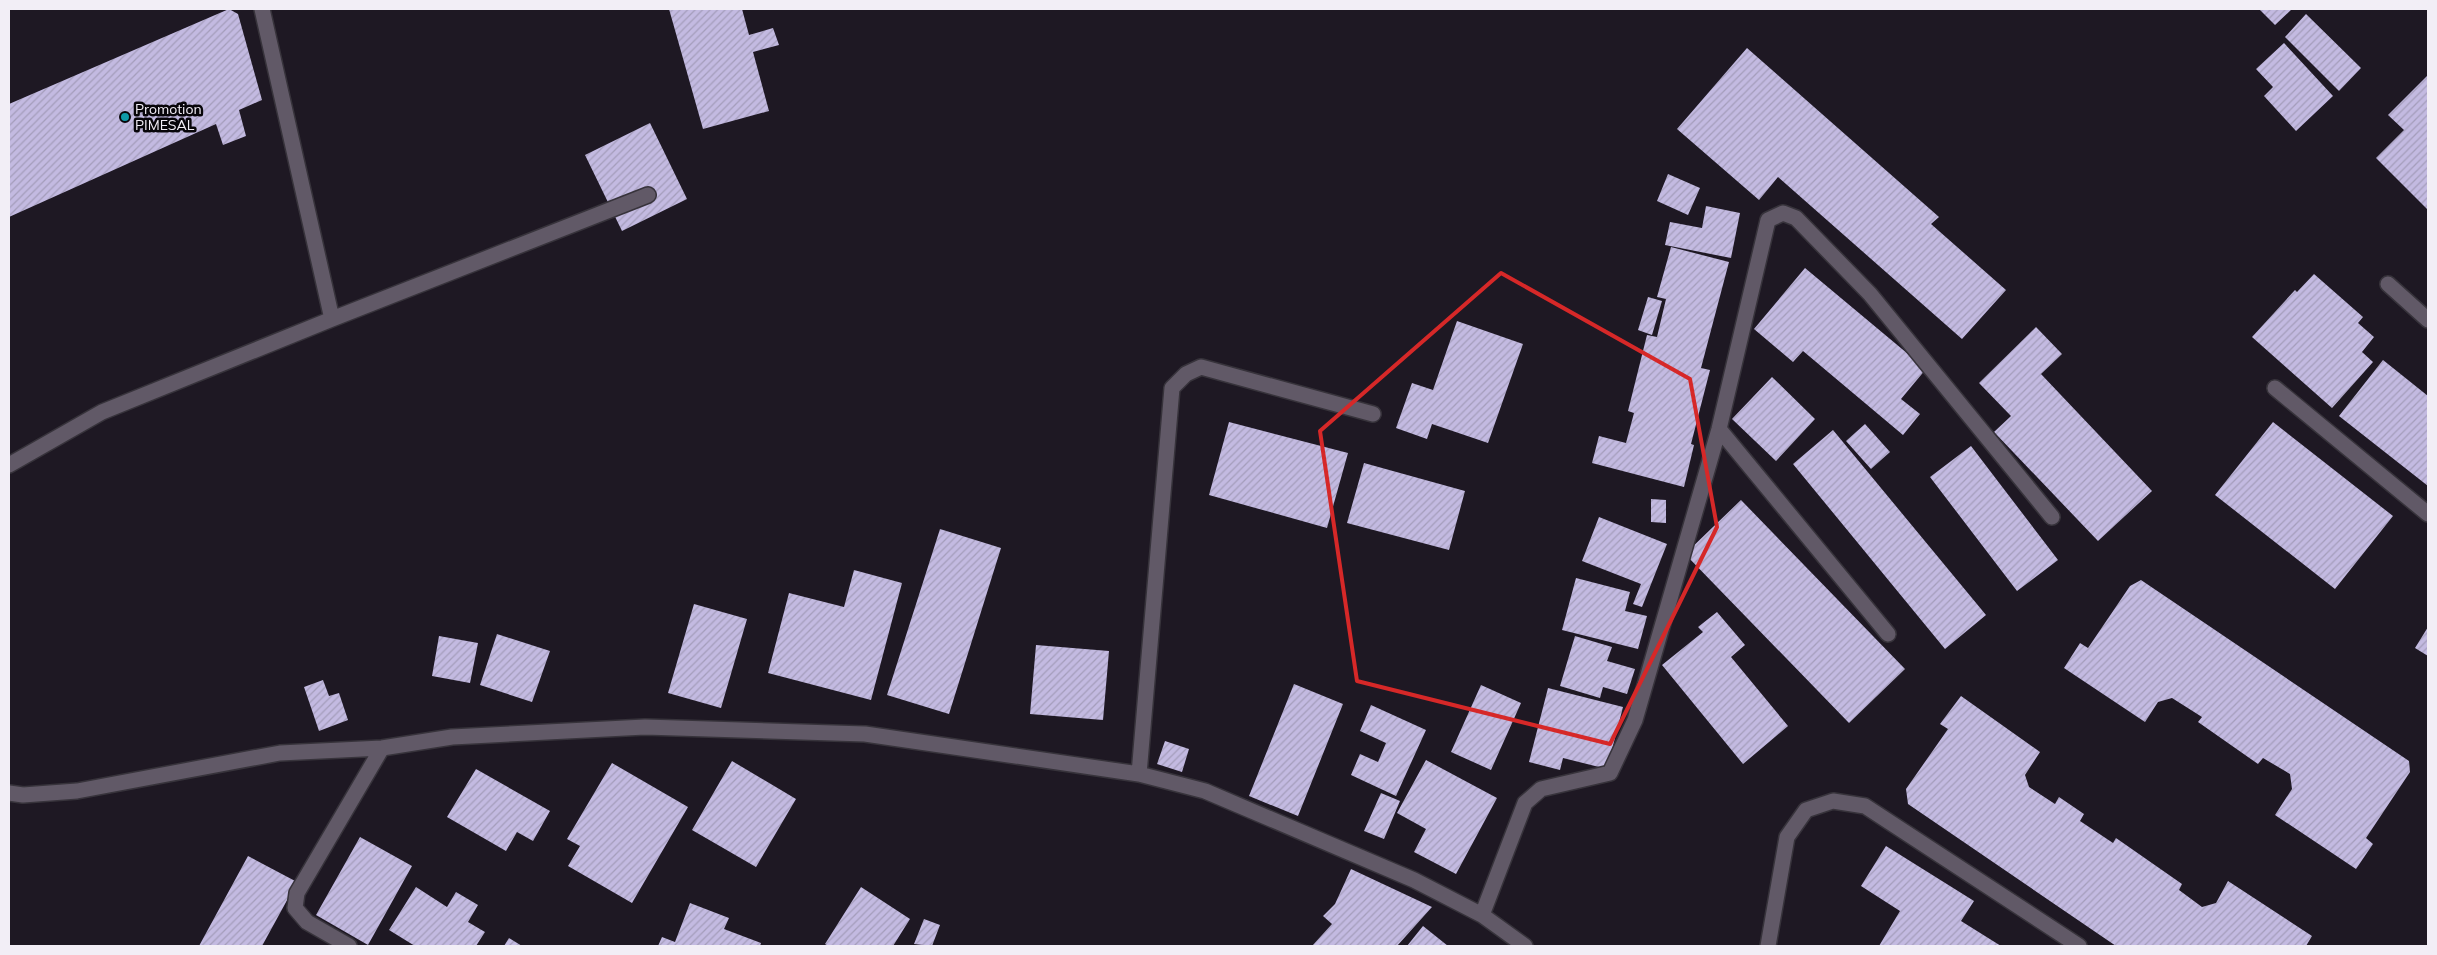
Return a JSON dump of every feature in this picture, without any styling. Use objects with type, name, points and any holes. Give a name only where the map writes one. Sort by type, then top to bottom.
[{"type":"street","points":[[262,9],[332,319]]},
{"type":"street","points":[[9,465],[102,412],[648,195]]},
{"type":"street","points":[[1482,915],[1525,803],[1541,789],[1610,773],[1624,747],[1635,720],[1719,428],[1768,220],[1782,213],[1796,218],[1870,294],[2052,517]]},
{"type":"street","points":[[2388,284],[2428,320]]},
{"type":"street","points":[[1140,774],[1172,388],[1186,374],[1201,367],[1373,414]]},
{"type":"street","points":[[2275,388],[2428,514]]},
{"type":"street","points":[[1719,428],[1888,634]]},
{"type":"street","points":[[9,793],[23,795],[77,791],[280,753],[382,748],[452,737],[645,727],[865,734],[1140,774],[1205,790],[1414,880],[1482,915],[1525,946]]},
{"type":"street","points":[[349,946],[307,922],[294,908],[297,893],[382,748]]},
{"type":"street","points":[[1768,946],[1787,836],[1806,810],[1833,800],[1865,806],[2079,946]]},
{"type":"highlighted area","points":[[1501,273],[1690,379],[1717,527],[1610,744],[1357,681],[1320,431]]},
{"type":"building","name":"Promotion PIMESAL","points":[[229,9],[238,14],[262,100],[239,110],[246,136],[223,145],[216,124],[9,217],[9,104]]},
{"type":"building","points":[[669,9],[742,9],[749,35],[773,28],[779,45],[753,52],[769,111],[703,129]]},
{"type":"building","points":[[2259,9],[2292,9],[2275,25]]},
{"type":"building","points":[[2306,14],[2361,68],[2339,91],[2285,37]]},
{"type":"building","points":[[2284,43],[2333,96],[2296,131],[2264,96],[2273,87],[2256,69]]},
{"type":"building","points":[[1747,48],[1939,217],[1931,224],[2006,290],[1962,339],[1778,177],[1759,200],[1677,129]]},
{"type":"building","points":[[2428,75],[2427,209],[2376,158],[2404,130],[2388,115]]},
{"type":"building","points":[[650,123],[687,199],[622,231],[585,155]]},
{"type":"building","points":[[1668,174],[1700,188],[1688,215],[1657,201]]},
{"type":"building","points":[[1706,206],[1740,213],[1731,258],[1665,245],[1670,222],[1702,228]]},
{"type":"building","points":[[1671,247],[1729,262],[1701,368],[1710,370],[1691,444],[1694,445],[1684,487],[1592,463],[1599,436],[1626,443],[1634,413],[1628,411],[1647,335],[1657,337],[1666,299],[1657,297]]},
{"type":"building","points":[[1805,268],[1926,369],[1901,399],[1920,414],[1903,435],[1803,351],[1793,362],[1754,329]]},
{"type":"building","points":[[2314,274],[2363,317],[2358,323],[2374,337],[2362,352],[2373,362],[2332,408],[2252,337],[2295,290],[2297,292]]},
{"type":"building","points":[[1648,297],[1662,301],[1652,335],[1638,330]]},
{"type":"building","points":[[1457,321],[1523,344],[1488,443],[1432,424],[1427,439],[1396,428],[1412,383],[1433,390]]},
{"type":"building","points":[[2036,327],[2062,354],[2041,374],[2152,491],[2098,541],[1994,432],[2011,416],[1979,383]]},
{"type":"building","points":[[2383,360],[2428,396],[2428,486],[2339,416]]},
{"type":"building","points":[[1772,377],[1815,419],[1776,461],[1732,419]]},
{"type":"building","points":[[1229,422],[1348,453],[1327,528],[1209,495]]},
{"type":"building","points":[[2273,422],[2393,516],[2335,589],[2215,495]]},
{"type":"building","points":[[1865,424],[1890,452],[1871,469],[1846,441]]},
{"type":"building","points":[[1833,430],[1986,615],[1945,649],[1793,464]]},
{"type":"building","points":[[1971,446],[2058,560],[2017,591],[1930,477]]},
{"type":"building","points":[[1364,463],[1465,491],[1449,550],[1347,523]]},
{"type":"building","points":[[1651,499],[1666,500],[1666,523],[1651,522]]},
{"type":"building","points":[[1741,500],[1905,669],[1849,723],[1685,554]]},
{"type":"building","points":[[1599,517],[1667,544],[1642,607],[1633,604],[1641,584],[1582,561]]},
{"type":"building","points":[[940,529],[1001,548],[949,714],[887,695]]},
{"type":"building","points":[[854,570],[902,583],[871,700],[768,673],[789,593],[844,607]]},
{"type":"building","points":[[1576,578],[1630,592],[1625,611],[1647,616],[1638,649],[1562,630]]},
{"type":"building","points":[[2141,580],[2409,761],[2410,772],[2366,838],[2373,844],[2356,869],[2275,815],[2292,789],[2290,774],[2263,758],[2258,764],[2198,722],[2202,717],[2172,698],[2158,702],[2145,722],[2064,668],[2080,643],[2088,648],[2130,586]]},
{"type":"building","points":[[694,604],[747,619],[721,708],[668,693]]},
{"type":"building","points":[[1717,612],[1745,645],[1731,657],[1788,726],[1743,764],[1662,665],[1703,632],[1698,627]]},
{"type":"building","points":[[2428,627],[2428,656],[2415,648]]},
{"type":"building","points":[[497,634],[550,651],[532,702],[480,685]]},
{"type":"building","points":[[439,636],[478,643],[470,683],[432,676]]},
{"type":"building","points":[[1575,636],[1612,647],[1607,661],[1635,669],[1627,694],[1603,687],[1600,698],[1560,686]]},
{"type":"building","points":[[1036,645],[1109,651],[1103,720],[1030,714]]},
{"type":"building","points":[[323,680],[329,696],[339,693],[348,720],[319,731],[304,687]]},
{"type":"building","points":[[1294,684],[1343,704],[1298,816],[1249,796]]},
{"type":"building","points":[[1481,685],[1521,703],[1491,770],[1451,752]]},
{"type":"building","points":[[1548,688],[1623,707],[1607,769],[1563,758],[1560,770],[1529,762]]},
{"type":"building","points":[[1961,696],[2040,752],[2025,775],[2029,787],[2055,804],[2059,797],[2084,814],[2080,821],[2113,843],[2116,838],[2182,884],[2179,890],[2202,907],[2216,903],[2228,881],[2312,936],[2306,946],[2116,946],[1908,804],[1906,789],[1948,729],[1940,724]]},
{"type":"building","points":[[1371,705],[1426,730],[1396,796],[1351,775],[1360,754],[1378,762],[1386,743],[1360,731]]},
{"type":"building","points":[[1165,741],[1189,749],[1182,772],[1157,764]]},
{"type":"building","points":[[1426,760],[1497,798],[1456,874],[1414,852],[1426,829],[1397,813]]},
{"type":"building","points":[[732,761],[796,799],[756,867],[692,830]]},
{"type":"building","points":[[612,763],[688,807],[632,903],[568,866],[580,846],[567,839]]},
{"type":"building","points":[[476,769],[550,811],[533,841],[517,832],[506,851],[447,817]]},
{"type":"building","points":[[1381,793],[1400,801],[1384,839],[1364,831]]},
{"type":"building","points":[[360,837],[412,866],[368,945],[316,915]]},
{"type":"building","points":[[1886,846],[1974,901],[1961,921],[2001,946],[1879,946],[1900,911],[1861,886]]},
{"type":"building","points":[[248,856],[297,882],[262,946],[199,946]]},
{"type":"building","points":[[1351,869],[1432,907],[1397,946],[1312,946],[1332,924],[1323,916],[1335,904]]},
{"type":"building","points":[[416,887],[447,907],[456,892],[478,905],[468,922],[485,932],[476,946],[415,946],[389,930]]},
{"type":"building","points":[[861,887],[910,919],[893,946],[828,946],[825,944]]},
{"type":"building","points":[[690,903],[729,918],[724,929],[761,943],[760,946],[658,946],[662,937],[675,942]]},
{"type":"building","points":[[924,919],[940,925],[932,946],[914,944]]},
{"type":"building","points":[[1423,926],[1448,946],[1407,946]]},
{"type":"building","points":[[509,938],[522,946],[504,946]]},
{"type":"place","name":"Promotion PIMESAL","points":[[125,117]]}]
